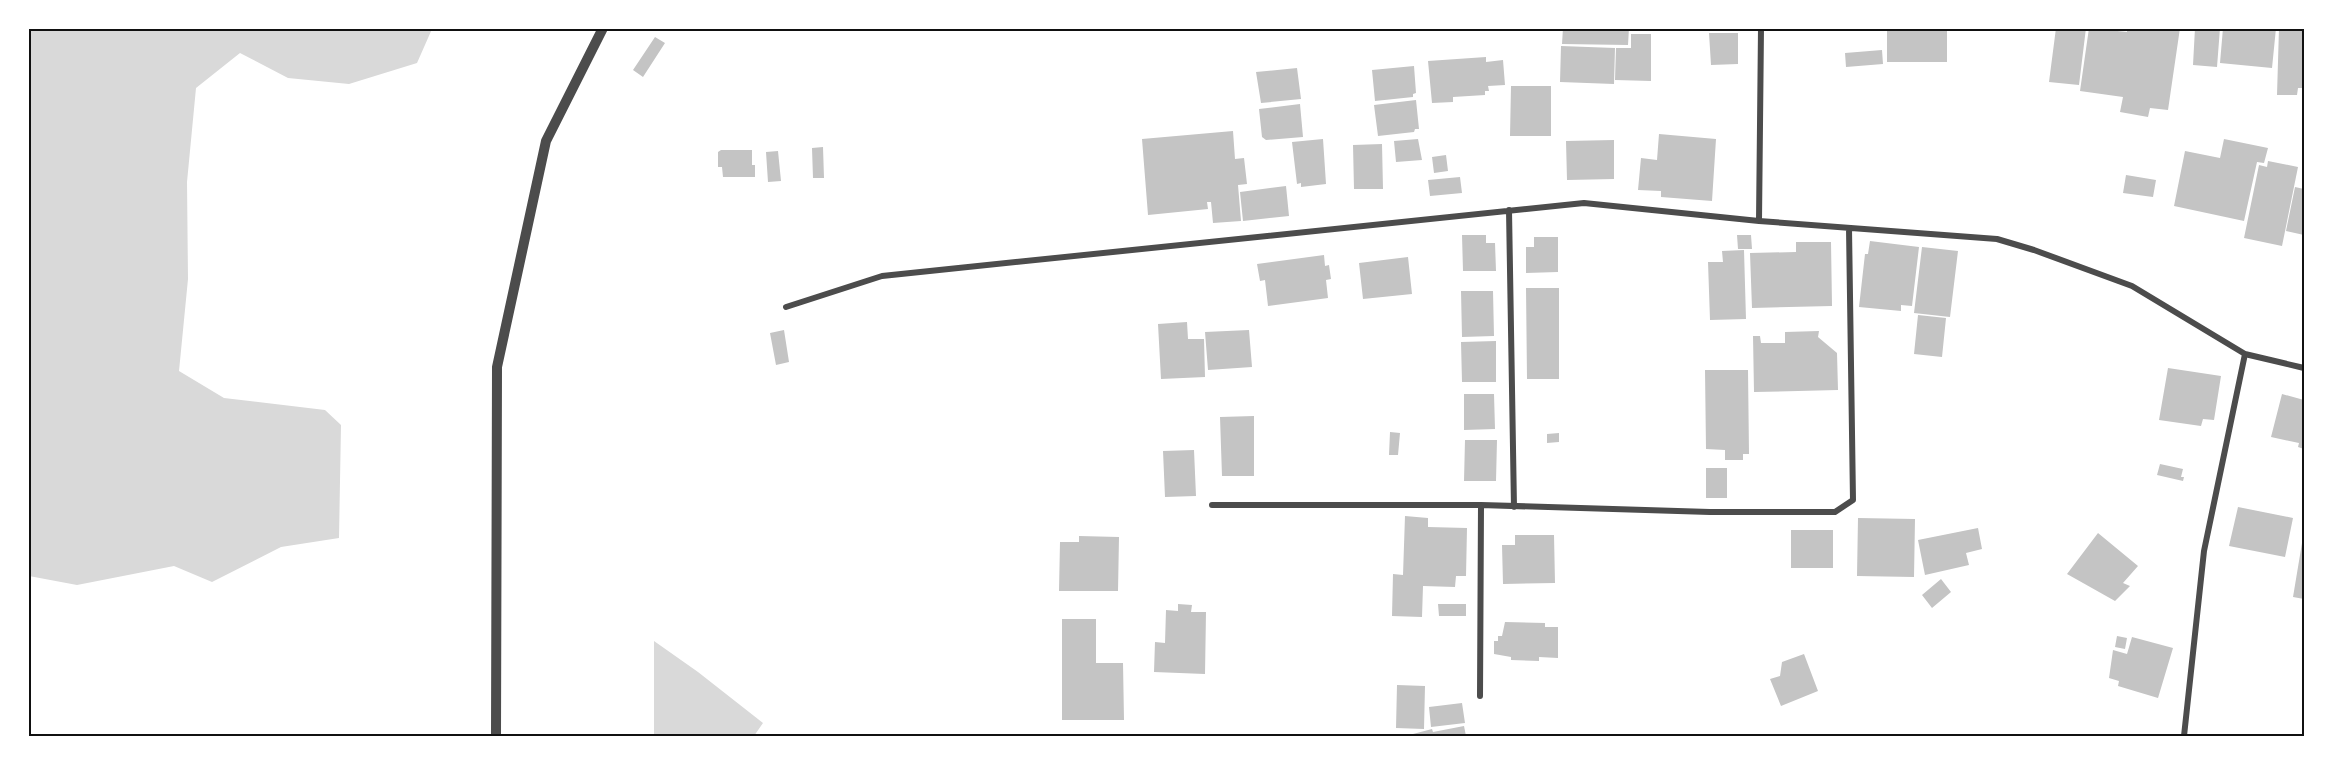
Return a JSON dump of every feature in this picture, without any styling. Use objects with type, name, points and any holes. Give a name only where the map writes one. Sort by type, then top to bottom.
[{"type":"street","points":[[496,736],[497,367],[546,141],[603,28]]},
{"type":"street","points":[[1760,221],[1761,28]]},
{"type":"street","points":[[786,307],[882,276],[1584,202],[1760,221],[1997,239],[2132,286],[2245,354],[2304,368]]},
{"type":"street","points":[[1509,210],[1514,507]]},
{"type":"street","points":[[1212,505],[1481,505],[1835,512],[1853,500],[1849,228]]},
{"type":"street","points":[[2184,736],[2204,551],[2245,354]]},
{"type":"street","points":[[1480,696],[1481,505]]},
{"type":"shaded area","points":[[28,29],[432,29],[417,63],[349,84],[288,78],[240,53],[196,88],[187,182],[188,279],[179,371],[224,398],[325,410],[341,425],[339,538],[281,547],[212,582],[174,566],[77,585],[29,576]]},
{"type":"shaded area","points":[[654,641],[763,723],[754,736],[654,736]]},
{"type":"building","points":[[1563,28],[1629,28],[1628,45],[1562,44]]},
{"type":"building","points":[[1887,28],[1947,28],[1947,62],[1887,62]]},
{"type":"building","points":[[2056,28],[2086,28],[2079,85],[2049,82]]},
{"type":"building","points":[[2089,28],[2127,32],[2127,28],[2180,28],[2168,110],[2150,108],[2148,117],[2120,112],[2123,97],[2080,91]]},
{"type":"building","points":[[2195,28],[2220,28],[2217,67],[2193,65]]},
{"type":"building","points":[[2223,28],[2276,28],[2272,68],[2220,63]]},
{"type":"building","points":[[2279,28],[2304,28],[2304,88],[2298,88],[2297,95],[2277,95]]},
{"type":"building","points":[[1709,33],[1738,33],[1738,64],[1711,65]]},
{"type":"building","points":[[1631,34],[1651,34],[1651,81],[1615,80],[1616,48],[1631,48]]},
{"type":"building","points":[[655,37],[665,43],[643,77],[633,70]]},
{"type":"building","points":[[1561,46],[1615,48],[1614,84],[1560,82]]},
{"type":"building","points":[[1882,50],[1883,64],[1846,67],[1845,53]]},
{"type":"building","points":[[1486,57],[1486,62],[1503,60],[1505,85],[1488,86],[1489,91],[1485,91],[1485,95],[1453,97],[1453,102],[1432,103],[1428,61]]},
{"type":"building","points":[[1414,66],[1416,93],[1413,97],[1375,101],[1372,70]]},
{"type":"building","points":[[1297,68],[1301,99],[1261,103],[1256,72]]},
{"type":"building","points":[[1511,86],[1551,86],[1551,136],[1510,136]]},
{"type":"building","points":[[1416,100],[1419,129],[1415,129],[1414,132],[1378,136],[1374,105]]},
{"type":"building","points":[[1300,104],[1303,137],[1266,140],[1262,137],[1259,109]]},
{"type":"building","points":[[1233,131],[1235,159],[1244,158],[1247,184],[1238,185],[1241,221],[1213,223],[1211,202],[1207,202],[1208,209],[1148,215],[1142,139]]},
{"type":"building","points":[[1659,134],[1716,139],[1712,201],[1661,197],[1661,191],[1638,190],[1641,158],[1657,160]]},
{"type":"building","points":[[1323,139],[1326,184],[1301,187],[1301,183],[1297,184],[1292,142]]},
{"type":"building","points":[[1418,139],[1422,160],[1396,162],[1394,141]]},
{"type":"building","points":[[2224,139],[2268,148],[2264,163],[2257,162],[2244,221],[2174,206],[2185,151],[2220,158]]},
{"type":"building","points":[[1614,140],[1614,179],[1567,180],[1566,141]]},
{"type":"building","points":[[1382,144],[1383,189],[1354,189],[1353,145]]},
{"type":"building","points":[[823,147],[824,178],[813,178],[812,148]]},
{"type":"building","points":[[721,150],[752,150],[755,177],[723,177],[722,167],[718,167],[718,152]]},
{"type":"building","points":[[778,151],[781,181],[768,182],[766,152]]},
{"type":"building","points":[[1446,155],[1448,171],[1434,173],[1432,157]]},
{"type":"building","points":[[2268,161],[2298,167],[2282,246],[2244,238],[2259,165],[2267,167]]},
{"type":"building","points":[[2126,175],[2156,180],[2153,197],[2123,193]]},
{"type":"building","points":[[1460,177],[1462,193],[1430,196],[1428,180]]},
{"type":"building","points":[[1286,186],[1289,216],[1243,221],[1240,192]]},
{"type":"building","points":[[2295,187],[2304,189],[2304,235],[2286,231]]},
{"type":"building","points":[[1462,235],[1486,235],[1486,243],[1495,243],[1496,271],[1463,271]]},
{"type":"building","points":[[1737,235],[1751,235],[1752,249],[1738,249]]},
{"type":"building","points":[[1534,237],[1558,237],[1558,272],[1526,273],[1526,247],[1534,247]]},
{"type":"building","points":[[1870,241],[1919,247],[1912,306],[1901,305],[1901,311],[1859,307],[1865,254],[1868,254]]},
{"type":"building","points":[[1796,242],[1831,242],[1832,306],[1752,308],[1750,253],[1796,252]]},
{"type":"building","points":[[1922,247],[1958,251],[1950,317],[1914,313]]},
{"type":"building","points":[[1744,250],[1746,319],[1710,320],[1708,262],[1723,262],[1722,251]]},
{"type":"building","points":[[1324,255],[1325,266],[1329,265],[1331,279],[1326,280],[1328,298],[1268,306],[1265,280],[1260,281],[1257,264]]},
{"type":"building","points":[[1408,257],[1412,294],[1363,299],[1359,263]]},
{"type":"building","points":[[1526,288],[1559,288],[1559,379],[1527,379]]},
{"type":"building","points":[[1461,291],[1493,291],[1494,336],[1462,337]]},
{"type":"building","points":[[1918,315],[1946,318],[1942,357],[1914,354]]},
{"type":"building","points":[[1187,322],[1188,339],[1204,339],[1205,377],[1161,379],[1158,324]]},
{"type":"building","points":[[784,330],[789,362],[776,365],[770,333]]},
{"type":"building","points":[[1249,330],[1252,367],[1208,370],[1205,332]]},
{"type":"building","points":[[1819,331],[1818,337],[1837,353],[1838,390],[1754,392],[1753,336],[1760,336],[1761,343],[1785,343],[1785,332]]},
{"type":"building","points":[[1496,341],[1496,382],[1462,382],[1461,342]]},
{"type":"building","points":[[2168,368],[2221,376],[2214,420],[2203,419],[2201,426],[2159,420]]},
{"type":"building","points":[[1705,370],[1748,370],[1749,454],[1743,454],[1743,460],[1725,460],[1725,450],[1706,449]]},
{"type":"building","points":[[1464,394],[1494,394],[1495,429],[1464,430]]},
{"type":"building","points":[[2282,394],[2304,400],[2304,449],[2298,447],[2299,443],[2271,437]]},
{"type":"building","points":[[1254,416],[1254,476],[1222,476],[1220,417]]},
{"type":"building","points":[[1390,432],[1400,433],[1398,455],[1389,455]]},
{"type":"building","points":[[1559,433],[1559,442],[1547,443],[1547,434]]},
{"type":"building","points":[[1465,440],[1497,440],[1496,481],[1464,481]]},
{"type":"building","points":[[1194,450],[1196,496],[1165,497],[1163,451]]},
{"type":"building","points":[[2160,464],[2183,469],[2181,477],[2184,477],[2183,481],[2157,475]]},
{"type":"building","points":[[1706,468],[1727,468],[1727,498],[1706,498]]},
{"type":"building","points":[[2238,507],[2293,518],[2285,557],[2229,546]]},
{"type":"building","points":[[1405,516],[1428,518],[1428,527],[1467,528],[1466,576],[1456,576],[1455,587],[1423,586],[1422,617],[1392,616],[1393,574],[1403,575]]},
{"type":"building","points":[[1858,518],[1915,519],[1914,577],[1857,576]]},
{"type":"building","points":[[1978,528],[1982,549],[1966,553],[1969,565],[1925,575],[1918,540]]},
{"type":"building","points":[[1791,530],[1833,530],[1833,568],[1791,568]]},
{"type":"building","points":[[2098,533],[2138,566],[2123,583],[2130,586],[2115,601],[2067,574]]},
{"type":"building","points":[[1515,535],[1554,535],[1555,583],[1503,584],[1502,545],[1515,545]]},
{"type":"building","points":[[1079,536],[1119,537],[1118,591],[1059,591],[1060,542],[1079,542]]},
{"type":"building","points":[[2302,543],[2304,543],[2304,599],[2293,597]]},
{"type":"building","points":[[1941,579],[1951,592],[1932,608],[1922,595]]},
{"type":"building","points":[[1178,604],[1192,605],[1191,612],[1206,612],[1205,674],[1154,672],[1155,642],[1165,643],[1166,610],[1178,611]]},
{"type":"building","points":[[1438,604],[1466,604],[1466,616],[1439,616]]},
{"type":"building","points":[[1062,619],[1096,619],[1096,663],[1123,663],[1124,720],[1062,720]]},
{"type":"building","points":[[1505,622],[1545,623],[1545,627],[1558,627],[1558,658],[1539,657],[1539,661],[1511,660],[1511,657],[1494,654],[1494,641],[1498,641],[1498,636],[1502,636]]},
{"type":"building","points":[[2117,636],[2127,638],[2125,649],[2115,647]]},
{"type":"building","points":[[2132,637],[2173,648],[2158,698],[2118,686],[2119,681],[2109,678],[2113,650],[2127,654]]},
{"type":"building","points":[[1804,654],[1818,691],[1781,706],[1770,679],[1780,676],[1782,662]]},
{"type":"building","points":[[1397,685],[1425,686],[1424,729],[1396,728]]},
{"type":"building","points":[[1462,703],[1465,723],[1431,727],[1429,707]]},
{"type":"building","points":[[1464,726],[1466,736],[1414,736],[1413,734],[1432,729],[1433,732]]}]
